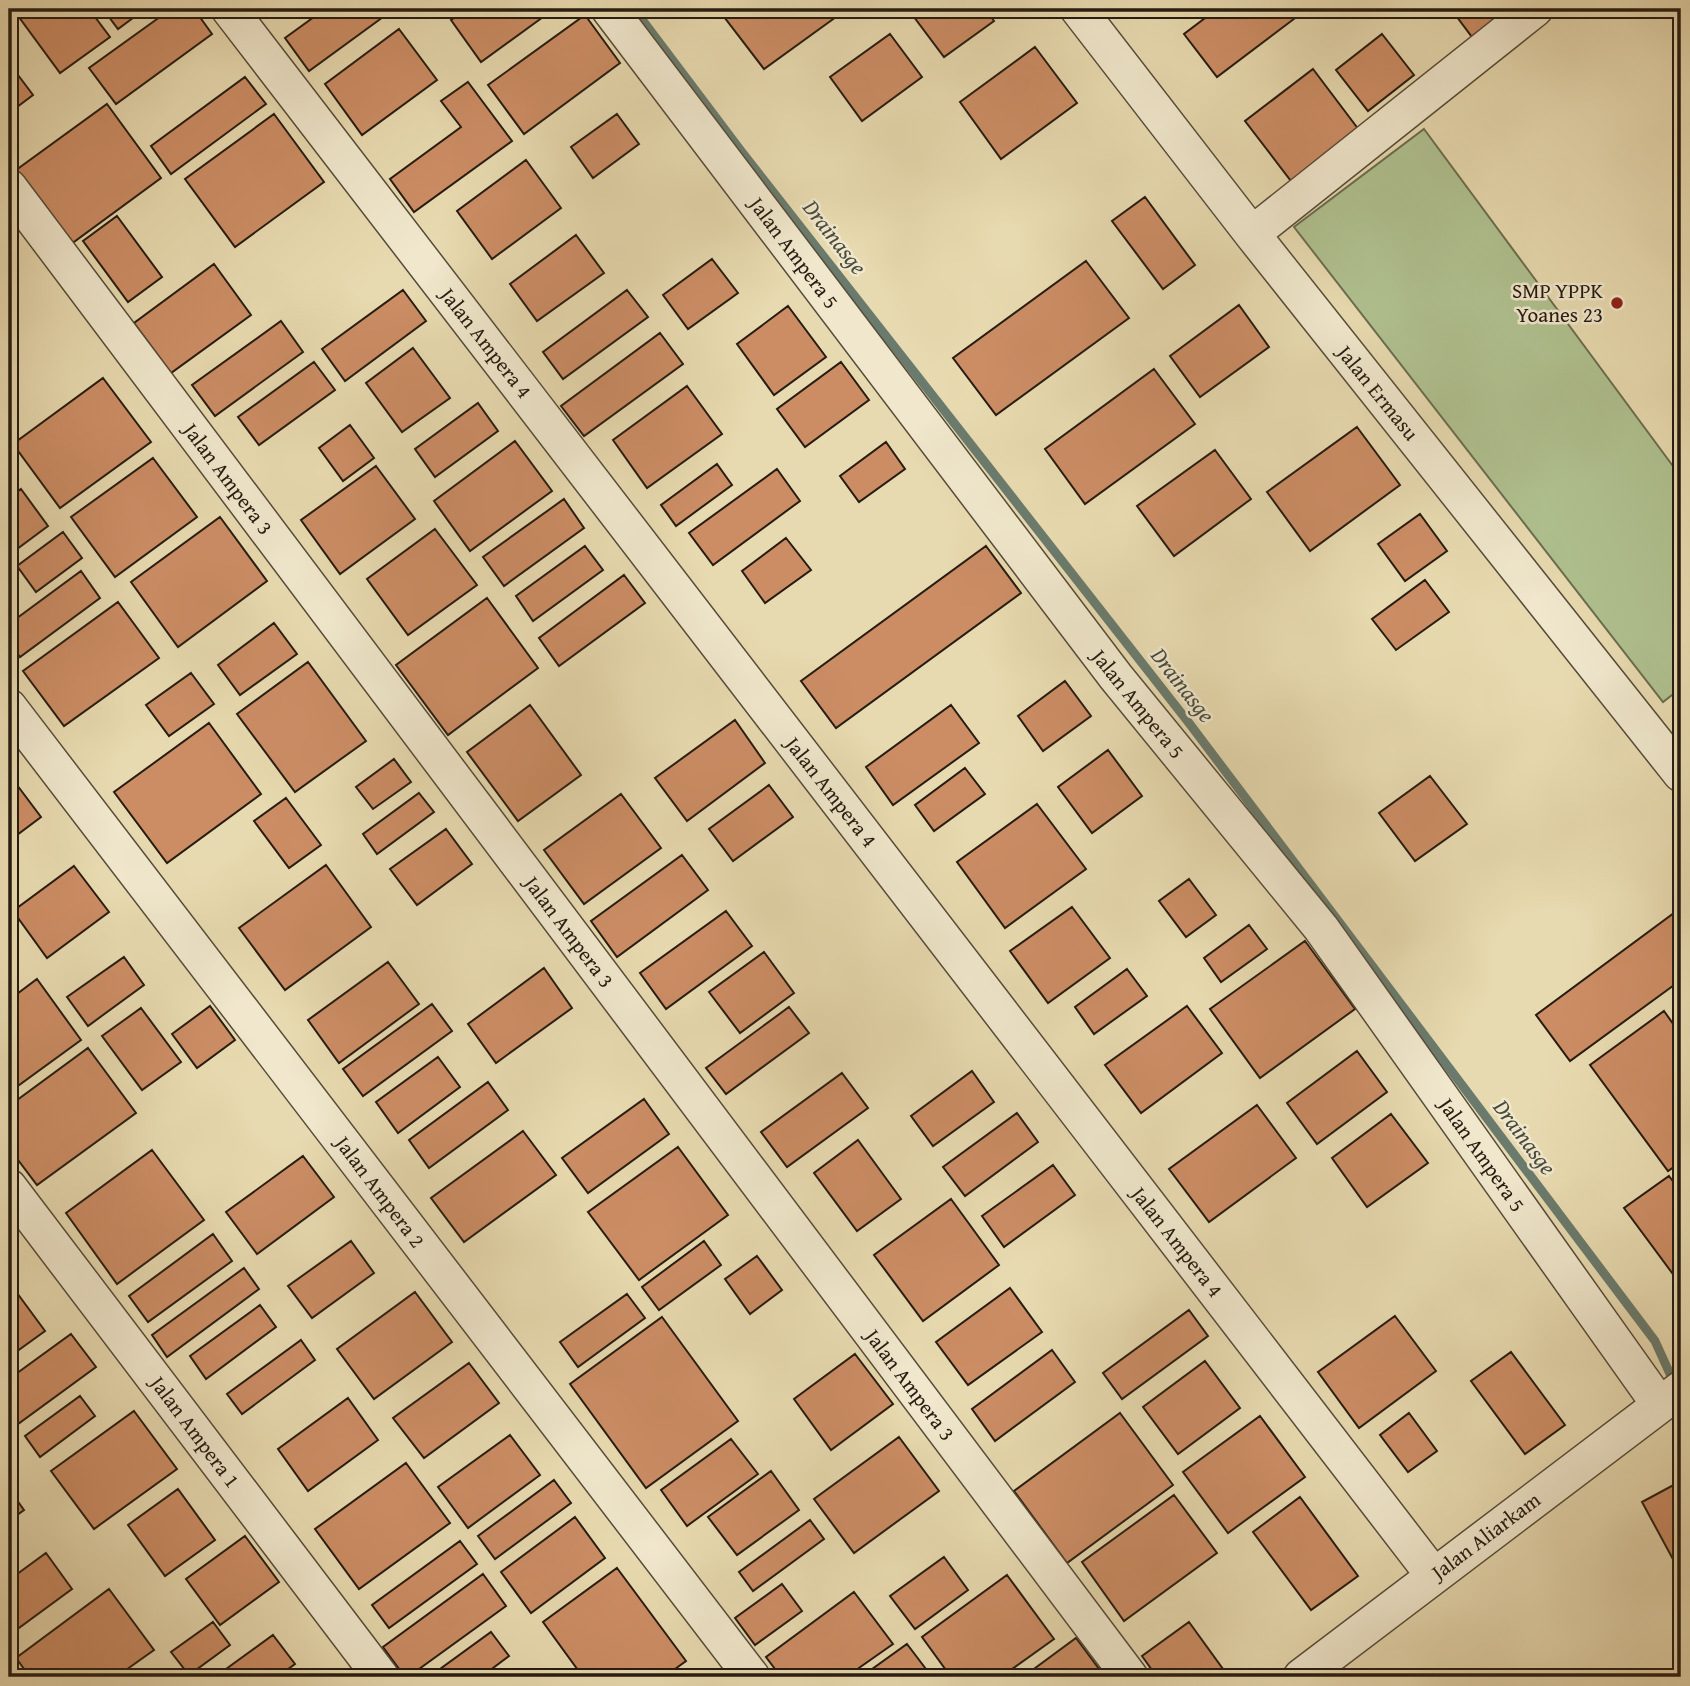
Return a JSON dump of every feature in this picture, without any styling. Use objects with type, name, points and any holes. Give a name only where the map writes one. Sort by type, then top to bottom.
[{"type":"street","name":"Jalan Ampera 4","points":[[229,9],[1434,1576]]},
{"type":"street","name":"Jalan Ampera 5","points":[[609,9],[1116,677],[1321,928],[1671,1396]]},
{"type":"street","name":"Jalan Ermasu","points":[[1079,9],[1252,234],[1681,774]]},
{"type":"street","points":[[1252,234],[1535,9]]},
{"type":"street","name":"Jalan Ampera 3","points":[[9,187],[1130,1677]]},
{"type":"street","name":"Jalan Ampera 2","points":[[9,707],[752,1677]]},
{"type":"street","name":"Jalan Ampera 1","points":[[9,1187],[381,1677]]},
{"type":"street","name":"Jalan Aliarkam","points":[[1301,1677],[1671,1396]]},
{"type":"green space","points":[[1424,129],[1681,477],[1681,688],[1663,702],[1294,227]]},
{"type":"building","points":[[13,9],[89,9],[110,37],[60,73]]},
{"type":"building","points":[[103,9],[145,9],[118,29]]},
{"type":"building","points":[[171,9],[194,9],[212,34],[116,104],[89,68]]},
{"type":"building","points":[[325,9],[394,9],[309,71],[285,38]]},
{"type":"building","points":[[467,9],[554,9],[481,62],[451,20]]},
{"type":"building","points":[[718,9],[847,9],[764,69]]},
{"type":"building","points":[[908,9],[985,9],[994,21],[944,57]]},
{"type":"building","points":[[1217,9],[1307,9],[1217,77],[1184,34]]},
{"type":"building","points":[[1451,9],[1509,9],[1472,37]]},
{"type":"building","points":[[585,15],[620,63],[524,134],[488,85]]},
{"type":"building","points":[[399,29],[437,80],[362,135],[325,84]]},
{"type":"building","points":[[890,34],[922,77],[862,121],[830,77]]},
{"type":"building","points":[[1382,34],[1414,75],[1368,111],[1336,70]]},
{"type":"building","points":[[1035,47],[1077,103],[1001,159],[960,102]]},
{"type":"building","points":[[9,63],[33,95],[9,113]]},
{"type":"building","points":[[1313,69],[1359,130],[1291,181],[1245,121]]},
{"type":"building","points":[[245,77],[266,104],[171,174],[151,146]]},
{"type":"building","points":[[468,82],[512,141],[414,212],[390,179],[461,127],[441,101]]},
{"type":"building","points":[[107,104],[161,178],[67,247],[12,173]]},
{"type":"building","points":[[274,114],[324,182],[235,247],[185,179]]},
{"type":"building","points":[[617,114],[639,144],[593,178],[571,147]]},
{"type":"building","points":[[526,160],[561,208],[492,259],[457,211]]},
{"type":"building","points":[[1145,197],[1195,265],[1163,289],[1112,221]]},
{"type":"building","points":[[117,216],[162,277],[128,302],[83,241]]},
{"type":"building","points":[[576,235],[604,273],[537,321],[510,284]]},
{"type":"building","points":[[712,259],[738,293],[688,329],[663,295]]},
{"type":"building","points":[[1086,261],[1129,318],[996,415],[953,358]]},
{"type":"building","points":[[214,264],[251,315],[171,373],[134,323]]},
{"type":"building","points":[[403,290],[426,321],[345,381],[322,349]]},
{"type":"building","points":[[627,290],[648,317],[563,379],[543,352]]},
{"type":"building","points":[[1239,305],[1269,347],[1200,397],[1170,356]]},
{"type":"building","points":[[788,306],[826,357],[774,395],[737,344]]},
{"type":"building","points":[[281,321],[303,352],[215,416],[192,385]]},
{"type":"building","points":[[660,333],[683,364],[584,436],[561,406]]},
{"type":"building","points":[[413,348],[450,398],[402,432],[366,383]]},
{"type":"building","points":[[314,362],[335,390],[259,445],[238,417]]},
{"type":"building","points":[[841,362],[869,400],[805,447],[777,409]]},
{"type":"building","points":[[1154,369],[1195,424],[1085,504],[1045,449]]},
{"type":"building","points":[[103,378],[151,442],[60,508],[13,444]]},
{"type":"building","points":[[687,386],[722,434],[647,488],[613,440]]},
{"type":"building","points":[[478,403],[498,431],[435,477],[415,449]]},
{"type":"building","points":[[350,425],[374,458],[343,481],[319,448]]},
{"type":"building","points":[[1357,427],[1400,485],[1310,551],[1267,492]]},
{"type":"building","points":[[515,441],[552,491],[470,551],[434,501]]},
{"type":"building","points":[[886,442],[905,469],[859,502],[840,476]]},
{"type":"building","points":[[1215,450],[1251,499],[1174,556],[1137,506]]},
{"type":"building","points":[[153,458],[197,517],[115,577],[71,517]]},
{"type":"building","points":[[717,464],[732,485],[676,526],[661,505]]},
{"type":"building","points":[[376,466],[415,519],[340,574],[301,520]]},
{"type":"building","points":[[777,469],[800,501],[713,565],[689,533]]},
{"type":"building","points":[[21,489],[48,526],[9,555],[9,498]]},
{"type":"building","points":[[564,499],[584,528],[504,586],[483,557]]},
{"type":"building","points":[[1420,514],[1447,551],[1405,581],[1378,544]]},
{"type":"building","points":[[220,517],[267,581],[178,647],[131,582]]},
{"type":"building","points":[[435,529],[477,585],[408,635],[367,579]]},
{"type":"building","points":[[63,532],[82,558],[36,592],[17,566]]},
{"type":"building","points":[[786,538],[811,570],[765,603],[742,571]]},
{"type":"building","points":[[585,546],[603,570],[533,621],[516,596]]},
{"type":"building","points":[[986,546],[1021,593],[836,728],[801,681]]},
{"type":"building","points":[[81,571],[100,598],[20,657],[9,642],[9,624]]},
{"type":"building","points":[[624,575],[645,603],[559,666],[539,638]]},
{"type":"building","points":[[1425,580],[1449,612],[1396,650],[1372,619]]},
{"type":"building","points":[[487,598],[538,668],[448,735],[396,665]]},
{"type":"building","points":[[118,602],[159,658],[64,726],[23,671]]},
{"type":"building","points":[[274,623],[297,654],[240,695],[218,665]]},
{"type":"building","points":[[308,662],[366,741],[295,792],[237,714]]},
{"type":"building","points":[[191,673],[214,704],[169,736],[146,705]]},
{"type":"building","points":[[1065,681],[1091,716],[1043,751],[1018,716]]},
{"type":"building","points":[[530,705],[581,775],[518,821],[467,752]]},
{"type":"building","points":[[951,705],[979,743],[893,805],[866,767]]},
{"type":"building","points":[[735,720],[765,763],[687,821],[655,778]]},
{"type":"building","points":[[209,723],[261,794],[167,863],[114,792]]},
{"type":"building","points":[[1108,750],[1142,796],[1092,833],[1058,787]]},
{"type":"building","points":[[394,759],[411,782],[373,809],[356,787]]},
{"type":"building","points":[[965,768],[985,794],[934,831],[915,805]]},
{"type":"building","points":[[1430,776],[1467,824],[1415,861],[1379,813]]},
{"type":"building","points":[[11,777],[41,817],[9,841],[9,779]]},
{"type":"building","points":[[769,785],[793,817],[733,861],[709,829]]},
{"type":"building","points":[[419,793],[434,812],[377,854],[363,834]]},
{"type":"building","points":[[621,794],[661,848],[584,904],[544,850]]},
{"type":"building","points":[[286,798],[321,845],[289,868],[254,821]]},
{"type":"building","points":[[1037,804],[1086,869],[1005,928],[957,862]]},
{"type":"building","points":[[446,829],[472,864],[417,905],[390,869]]},
{"type":"building","points":[[682,855],[708,890],[617,957],[591,921]]},
{"type":"building","points":[[326,865],[371,927],[285,990],[239,928]]},
{"type":"building","points":[[74,866],[109,912],[47,958],[13,911]]},
{"type":"building","points":[[1189,879],[1216,915],[1186,937],[1159,901]]},
{"type":"building","points":[[1072,907],[1110,958],[1048,1003],[1010,951]]},
{"type":"building","points":[[726,911],[752,946],[666,1009],[640,973]]},
{"type":"building","points":[[1674,913],[1681,923],[1681,980],[1570,1061],[1536,1015]]},
{"type":"building","points":[[1249,925],[1267,949],[1221,982],[1204,958]]},
{"type":"building","points":[[1305,941],[1355,1009],[1260,1078],[1210,1009]]},
{"type":"building","points":[[764,952],[794,993],[740,1033],[709,992]]},
{"type":"building","points":[[124,957],[144,985],[88,1026],[67,997]]},
{"type":"building","points":[[388,962],[419,1004],[339,1063],[308,1020]]},
{"type":"building","points":[[544,968],[572,1008],[496,1063],[468,1024]]},
{"type":"building","points":[[1127,969],[1147,996],[1094,1034],[1075,1007]]},
{"type":"building","points":[[37,979],[81,1040],[15,1088],[9,1079],[9,1000]]},
{"type":"building","points":[[432,1004],[452,1031],[363,1096],[343,1069]]},
{"type":"building","points":[[210,1006],[235,1040],[197,1068],[172,1034]]},
{"type":"building","points":[[1187,1006],[1222,1053],[1141,1113],[1105,1065]]},
{"type":"building","points":[[789,1007],[809,1033],[726,1094],[706,1068]]},
{"type":"building","points":[[141,1008],[181,1062],[142,1090],[102,1036]]},
{"type":"building","points":[[1664,1011],[1681,1035],[1681,1162],[1668,1171],[1590,1065]]},
{"type":"building","points":[[88,1048],[136,1113],[37,1185],[9,1148],[9,1106]]},
{"type":"building","points":[[1357,1051],[1387,1092],[1317,1144],[1287,1103]]},
{"type":"building","points":[[438,1057],[460,1087],[398,1133],[376,1102]]},
{"type":"building","points":[[972,1071],[994,1102],[933,1146],[911,1116]]},
{"type":"building","points":[[842,1073],[868,1108],[787,1167],[761,1132]]},
{"type":"building","points":[[488,1082],[508,1110],[429,1168],[409,1140]]},
{"type":"building","points":[[644,1099],[669,1134],[588,1193],[562,1158]]},
{"type":"building","points":[[1257,1105],[1296,1158],[1209,1222],[1169,1169]]},
{"type":"building","points":[[1017,1113],[1038,1142],[965,1196],[943,1167]]},
{"type":"building","points":[[1391,1114],[1428,1163],[1367,1207],[1332,1158]]},
{"type":"building","points":[[523,1131],[556,1175],[464,1242],[431,1198]]},
{"type":"building","points":[[858,1140],[901,1199],[857,1231],[814,1173]]},
{"type":"building","points":[[678,1147],[728,1215],[639,1280],[588,1212]]},
{"type":"building","points":[[152,1150],[204,1220],[117,1284],[66,1213]]},
{"type":"building","points":[[303,1156],[334,1197],[257,1254],[226,1212]]},
{"type":"building","points":[[1053,1165],[1075,1195],[1004,1247],[982,1216]]},
{"type":"building","points":[[1669,1176],[1681,1192],[1681,1285],[1624,1208]]},
{"type":"building","points":[[951,1199],[999,1265],[923,1321],[874,1255]]},
{"type":"building","points":[[213,1234],[232,1261],[148,1322],[129,1296]]},
{"type":"building","points":[[351,1241],[374,1273],[312,1318],[288,1286]]},
{"type":"building","points":[[704,1241],[721,1265],[659,1310],[642,1287]]},
{"type":"building","points":[[757,1256],[782,1290],[750,1314],[725,1279]]},
{"type":"building","points":[[244,1268],[259,1289],[167,1357],[152,1335]]},
{"type":"building","points":[[9,1282],[45,1331],[9,1357]]},
{"type":"building","points":[[1010,1288],[1042,1332],[968,1385],[936,1342]]},
{"type":"building","points":[[415,1292],[452,1342],[374,1399],[337,1349]]},
{"type":"building","points":[[627,1294],[645,1318],[578,1367],[560,1342]]},
{"type":"building","points":[[260,1305],[276,1327],[206,1379],[190,1356]]},
{"type":"building","points":[[1189,1310],[1208,1336],[1122,1399],[1103,1373]]},
{"type":"building","points":[[1395,1316],[1436,1371],[1359,1428],[1318,1372]]},
{"type":"building","points":[[662,1317],[738,1421],[646,1488],[570,1384]]},
{"type":"building","points":[[71,1334],[96,1367],[18,1424],[9,1412],[9,1379]]},
{"type":"building","points":[[301,1340],[315,1360],[242,1414],[227,1394]]},
{"type":"building","points":[[1052,1350],[1075,1382],[995,1441],[972,1409]]},
{"type":"building","points":[[1511,1352],[1565,1425],[1525,1454],[1471,1381]]},
{"type":"building","points":[[855,1354],[893,1404],[831,1450],[794,1399]]},
{"type":"building","points":[[1205,1361],[1240,1408],[1178,1454],[1143,1407]]},
{"type":"building","points":[[469,1363],[499,1403],[424,1458],[393,1418]]},
{"type":"building","points":[[80,1396],[95,1416],[40,1457],[25,1436]]},
{"type":"building","points":[[348,1398],[378,1440],[308,1491],[278,1449]]},
{"type":"building","points":[[134,1411],[177,1469],[94,1529],[51,1471]]},
{"type":"building","points":[[1120,1413],[1173,1485],[1067,1563],[1014,1491]]},
{"type":"building","points":[[1409,1413],[1437,1451],[1408,1472],[1380,1435]]},
{"type":"building","points":[[1260,1416],[1305,1477],[1228,1533],[1183,1472]]},
{"type":"building","points":[[510,1435],[540,1475],[468,1528],[438,1487]]},
{"type":"building","points":[[899,1437],[939,1491],[854,1553],[814,1499]]},
{"type":"building","points":[[731,1439],[758,1474],[687,1526],[661,1490]]},
{"type":"building","points":[[406,1463],[450,1523],[359,1589],[315,1529]]},
{"type":"building","points":[[771,1471],[799,1510],[737,1555],[708,1517]]},
{"type":"building","points":[[554,1480],[571,1503],[495,1559],[478,1536]]},
{"type":"building","points":[[1681,1481],[1681,1574],[1642,1502]]},
{"type":"building","points":[[9,1489],[24,1510],[9,1521]]},
{"type":"building","points":[[178,1489],[215,1540],[165,1576],[128,1525]]},
{"type":"building","points":[[1174,1495],[1217,1553],[1124,1621],[1082,1562]]},
{"type":"building","points":[[1300,1497],[1358,1576],[1311,1610],[1253,1532]]},
{"type":"building","points":[[575,1517],[605,1558],[531,1613],[501,1572]]},
{"type":"building","points":[[810,1520],[824,1539],[753,1591],[739,1572]]},
{"type":"building","points":[[245,1536],[279,1582],[220,1625],[186,1579]]},
{"type":"building","points":[[460,1541],[477,1564],[389,1628],[372,1605]]},
{"type":"building","points":[[46,1553],[72,1589],[12,1633],[9,1629],[9,1580]]},
{"type":"building","points":[[944,1557],[968,1590],[915,1629],[890,1596]]},
{"type":"building","points":[[617,1568],[686,1661],[664,1677],[583,1677],[543,1622]]},
{"type":"building","points":[[483,1574],[506,1606],[405,1677],[383,1647]]},
{"type":"building","points":[[1007,1575],[1054,1639],[1001,1677],[951,1677],[922,1637]]},
{"type":"building","points":[[782,1584],[802,1611],[755,1645],[735,1618]]},
{"type":"building","points":[[109,1589],[154,1650],[116,1677],[30,1677],[16,1658]]},
{"type":"building","points":[[854,1592],[893,1644],[846,1677],[781,1677],[766,1657]]},
{"type":"building","points":[[213,1622],[230,1645],[189,1675],[171,1652]]},
{"type":"building","points":[[1189,1622],[1228,1676],[1157,1677],[1142,1656]]},
{"type":"building","points":[[491,1632],[509,1656],[481,1677],[429,1677]]},
{"type":"building","points":[[273,1635],[295,1664],[277,1677],[215,1677]]},
{"type":"building","points":[[1076,1638],[1105,1677],[1023,1677]]},
{"type":"building","points":[[907,1644],[932,1677],[861,1677]]},
{"type":"waterway","name":"Drainasge","points":[[634,9],[741,151],[1189,723],[1655,1341],[1675,1385]]},
{"type":"place","name":"SMP YPPK Yoanes 23","points":[[1617,303]]}]
